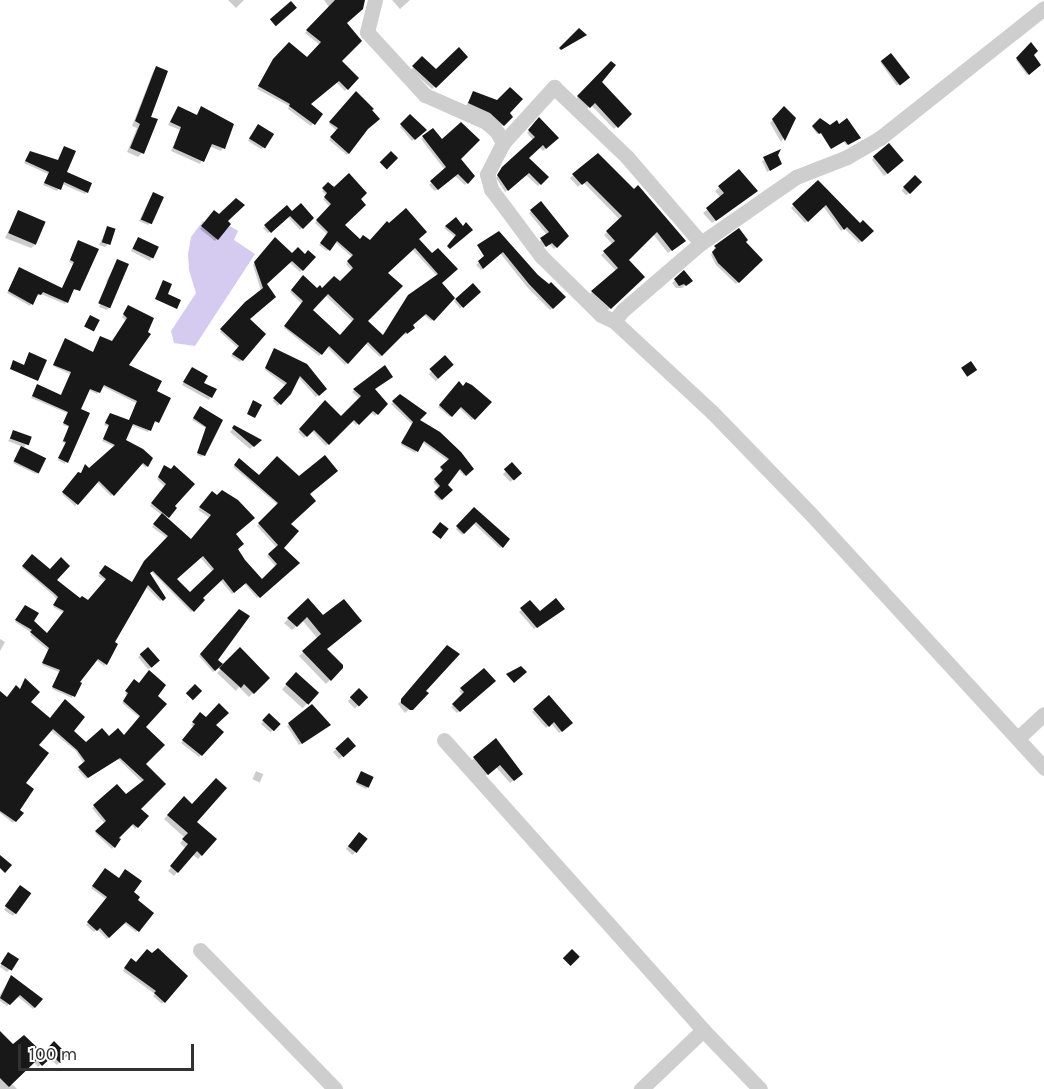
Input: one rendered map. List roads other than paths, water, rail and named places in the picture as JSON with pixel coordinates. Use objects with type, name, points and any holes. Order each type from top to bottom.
[{"type":"street","points":[[375,0],[366,32],[425,95],[486,122],[503,143]]},
{"type":"street","points":[[614,321],[623,309],[701,243],[796,177],[847,157],[880,138],[973,67],[1044,8]]},
{"type":"street","points":[[701,243],[627,157],[554,87],[503,143],[488,174],[490,189],[542,256],[602,315],[614,321],[721,420],[1044,768]]},
{"type":"street","points":[[1018,738],[1044,714]]},
{"type":"street","points":[[444,740],[703,1030],[760,1089]]},
{"type":"street","points":[[200,950],[335,1089]]},
{"type":"street","points":[[641,1089],[703,1030]]}]
